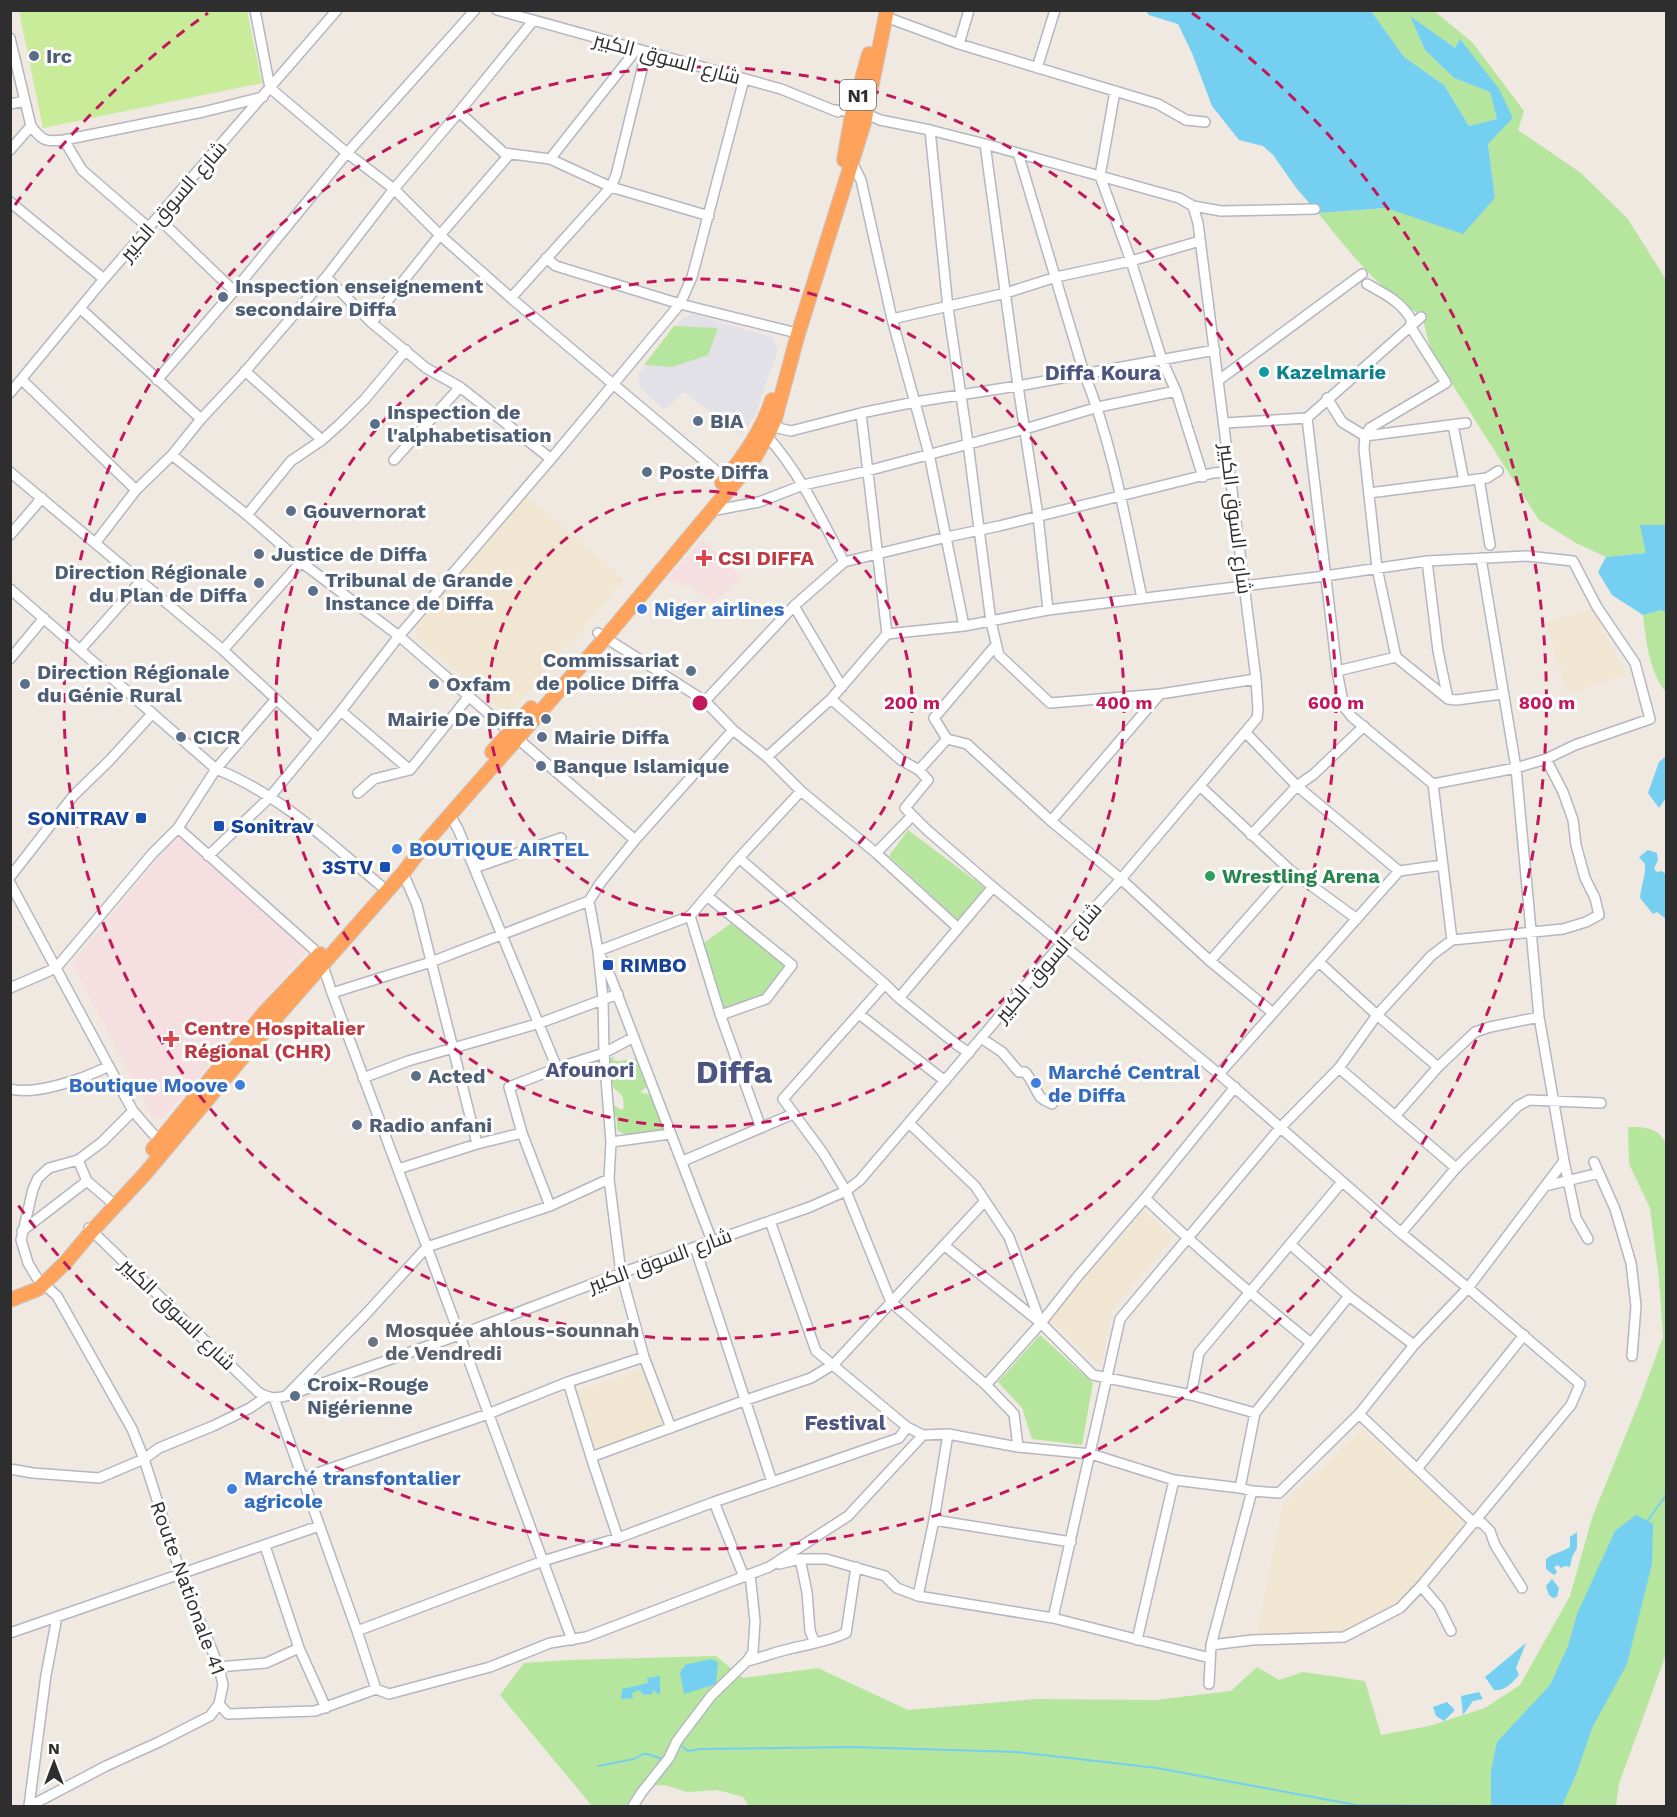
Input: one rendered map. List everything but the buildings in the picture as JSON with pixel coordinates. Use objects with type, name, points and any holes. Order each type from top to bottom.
[{"type":"highway","name":"N1","points":[[321,959],[380,885],[405,860],[752,462],[775,419],[798,334],[852,162],[868,60],[884,13]]},
{"type":"highway","name":"N1","points":[[602,635],[726,479],[761,428],[770,406],[859,117]]},
{"type":"highway","name":"N1","points":[[90,1229],[165,1142],[264,1013],[321,959],[403,873],[514,734]]},
{"type":"highway","points":[[10,1300],[38,1289],[49,1269],[90,1229]]},
{"type":"highway","points":[[10,1291],[41,1281]]},
{"type":"street","points":[[255,10],[270,88],[394,189],[511,298],[726,479]]},
{"type":"street","name":"شارع السوق الكبير","points":[[10,393],[104,279],[337,10]]},
{"type":"street","points":[[158,380],[347,153],[475,10]]},
{"type":"street","name":"شارع السوق الكبير","points":[[90,1229],[250,1384],[270,1398],[286,1396],[459,1335],[621,1273],[810,1207],[846,1191],[860,1180],[1246,733],[1258,714],[1256,680],[1228,470],[1225,423],[1198,223],[1193,206],[1179,198],[986,144],[930,130],[859,117],[781,89],[497,10]]},
{"type":"street","points":[[959,44],[969,10]]},
{"type":"street","points":[[1037,68],[1055,10]]},
{"type":"street","points":[[884,13],[959,44],[1158,104],[1186,120],[1205,123]]},
{"type":"street","points":[[96,543],[136,490],[172,455],[326,277],[394,189],[533,21]]},
{"type":"street","points":[[10,38],[31,126],[40,138],[52,141],[203,112],[263,97]]},
{"type":"street","points":[[550,159],[641,51]]},
{"type":"street","points":[[511,298],[611,187],[616,175],[641,51]]},
{"type":"street","points":[[208,856],[269,798],[399,636],[680,304],[692,277],[744,79]]},
{"type":"street","points":[[1115,91],[1101,177],[1131,261],[1162,360],[1176,391],[1203,477]]},
{"type":"street","points":[[10,104],[25,101]]},
{"type":"street","points":[[459,112],[504,153],[550,159],[611,187],[709,216]]},
{"type":"street","points":[[10,150],[31,126]]},
{"type":"street","points":[[930,130],[948,308],[991,622],[999,655],[1050,703],[1160,694],[1256,680]]},
{"type":"street","points":[[64,140],[82,170],[149,228]]},
{"type":"street","points":[[986,144],[1018,387],[1038,516],[1048,610]]},
{"type":"street","points":[[1018,153],[1084,373],[1098,407],[1142,598]]},
{"type":"street","points":[[372,323],[441,235],[509,155]]},
{"type":"street","points":[[852,162],[861,180],[892,319],[929,454],[964,627]]},
{"type":"street","points":[[10,202],[104,279]]},
{"type":"street","points":[[1193,206],[1221,211],[1315,209]]},
{"type":"street","points":[[158,218],[234,291]]},
{"type":"street","points":[[892,319],[948,308],[1056,277],[1131,261],[1200,241]]},
{"type":"street","points":[[546,258],[556,266],[680,304],[793,332]]},
{"type":"street","points":[[1219,380],[1362,274]]},
{"type":"street","points":[[326,277],[372,323],[426,368],[460,387],[551,459]]},
{"type":"street","points":[[1367,284],[1396,300],[1406,310],[1412,321],[1410,326],[1446,383],[1370,428],[1365,436],[1364,449],[1377,568],[1396,657],[1448,699],[1502,694]]},
{"type":"street","points":[[81,309],[201,419]]},
{"type":"street","points":[[1225,423],[1307,418],[1421,317]]},
{"type":"street","points":[[247,515],[291,461],[322,440],[365,399],[406,350]]},
{"type":"street","points":[[775,419],[778,428],[791,431],[915,402],[1018,387],[1215,350]]},
{"type":"street","points":[[245,371],[322,440]]},
{"type":"street","points":[[22,380],[136,490]]},
{"type":"street","points":[[394,460],[460,387]]},
{"type":"street","points":[[711,511],[759,502],[803,485],[867,471],[1098,407],[1176,391]]},
{"type":"street","points":[[1327,398],[1342,422],[1365,436],[1466,423]]},
{"type":"street","points":[[861,413],[887,634]]},
{"type":"street","points":[[1307,418],[1337,672],[1344,707],[1352,717],[1433,784],[1452,939]]},
{"type":"street","points":[[1453,425],[1464,481]]},
{"type":"street","points":[[767,436],[782,453],[803,485],[844,562]]},
{"type":"street","points":[[172,455],[301,562],[399,636],[635,840]]},
{"type":"street","points":[[705,701],[794,606],[844,562],[1228,470]]},
{"type":"street","points":[[10,471],[223,650],[318,738]]},
{"type":"street","points":[[1369,494],[1487,478],[1498,471]]},
{"type":"street","points":[[1479,479],[1490,545]]},
{"type":"street","points":[[10,535],[42,498]]},
{"type":"street","points":[[767,757],[831,699],[887,634],[964,627],[1048,610],[1427,561],[1527,556],[1573,561],[1597,607],[1635,663],[1650,719],[1575,745],[1546,759],[1516,768],[1433,784]]},
{"type":"street","points":[[1481,558],[1516,768],[1539,1017],[1576,1218],[1588,1239]]},
{"type":"street","points":[[1427,561],[1438,651],[1448,699]]},
{"type":"street","points":[[223,650],[301,562]]},
{"type":"street","points":[[80,650],[140,582]]},
{"type":"street","points":[[10,589],[216,769],[229,774],[290,810],[380,885]]},
{"type":"street","points":[[794,606],[842,687]]},
{"type":"street","points":[[10,659],[44,618]]},
{"type":"street","points":[[602,635],[705,701],[733,730],[767,757],[801,791],[876,853],[958,928]]},
{"type":"street","points":[[996,645],[934,718],[947,739],[967,744],[1051,821],[1121,879],[1210,961],[1273,1013]]},
{"type":"street","points":[[1337,672],[1396,657]]},
{"type":"street","points":[[1051,821],[1160,694]]},
{"type":"street","points":[[358,793],[375,779],[410,770],[469,696]]},
{"type":"street","points":[[10,988],[56,968],[152,854],[178,828],[216,769],[276,699]]},
{"type":"street","points":[[831,699],[902,760],[919,770],[928,780],[905,808],[912,816],[993,887],[1235,1087],[1401,1233],[1580,1384],[1571,1405],[1421,1586],[1400,1608],[1344,1637],[1252,1640],[1211,1645]]},
{"type":"street","points":[[341,711],[410,770]]},
{"type":"street","points":[[10,877],[74,795],[152,714]]},
{"type":"street","points":[[1251,835],[1297,786],[1314,774],[1364,726]]},
{"type":"street","points":[[332,993],[431,962],[589,901],[601,882],[635,840],[733,730]]},
{"type":"street","points":[[1246,733],[1297,786],[1399,871]]},
{"type":"street","points":[[919,770],[947,739]]},
{"type":"street","points":[[1053,1618],[1120,1319],[1280,1128],[1339,1068],[1377,1015],[1431,957],[1452,939],[1563,929],[1586,922],[1599,915],[1595,898],[1585,878],[1576,845],[1573,820],[1563,792],[1546,759]]},
{"type":"street","points":[[1200,786],[1290,870],[1357,919]]},
{"type":"street","points":[[598,951],[690,916],[739,858],[801,791]]},
{"type":"street","points":[[450,815],[458,829],[557,1068]]},
{"type":"street","points":[[876,853],[912,816]]},
{"type":"street","points":[[178,828],[321,959],[572,1640]]},
{"type":"street","points":[[474,868],[561,838]]},
{"type":"street","points":[[739,858],[899,998],[969,1053]]},
{"type":"street","points":[[1219,1074],[1399,871],[1443,865]]},
{"type":"street","points":[[1210,961],[1290,870]]},
{"type":"street","points":[[403,873],[417,905],[477,1144]]},
{"type":"street","points":[[10,883],[133,1111],[153,1134],[165,1142]]},
{"type":"street","points":[[899,998],[993,887]]},
{"type":"street","points":[[707,896],[792,965],[766,999],[721,1015]]},
{"type":"street","points":[[589,901],[598,951],[603,999],[604,1053],[611,1142],[609,1179],[621,1273],[644,1357],[671,1428]]},
{"type":"street","points":[[690,916],[721,1015],[761,1128]]},
{"type":"street","points":[[598,951],[612,978],[712,1241]]},
{"type":"street","points":[[1319,962],[1438,1067]]},
{"type":"street","points":[[885,984],[783,1100],[823,1153],[846,1191],[891,1302],[986,1385],[1014,1414],[1018,1447]]},
{"type":"street","points":[[363,1078],[408,1061],[540,1023],[618,994]]},
{"type":"street","points":[[859,1014],[945,1081]]},
{"type":"street","points":[[1396,1115],[1438,1067],[1475,1032],[1539,1017]]},
{"type":"street","points":[[550,1206],[522,1133],[509,1087],[604,1053],[634,1037]]},
{"type":"street","points":[[981,1038],[1002,1052],[1019,1072],[1025,1072],[1036,1087],[1037,1094],[1052,1104]]},
{"type":"street","points":[[10,1089],[20,1092],[38,1089],[76,1080],[109,1066]]},
{"type":"street","points":[[1339,1068],[1456,1168]]},
{"type":"street","points":[[986,1385],[1041,1323],[1235,1087]]},
{"type":"street","points":[[1401,1233],[1456,1168],[1518,1106],[1529,1100],[1601,1103]]},
{"type":"street","points":[[22,1231],[38,1178],[49,1168],[78,1160],[102,1142],[133,1111]]},
{"type":"street","points":[[682,1161],[793,1114]]},
{"type":"street","points":[[909,1123],[975,1186],[986,1201],[1009,1237],[1041,1323]]},
{"type":"street","points":[[398,1169],[477,1144],[522,1133]]},
{"type":"street","points":[[611,1142],[670,1134]]},
{"type":"street","points":[[78,1160],[87,1181],[112,1203]]},
{"type":"street","points":[[770,1221],[816,1351],[907,1427],[923,1435],[948,1434],[1018,1447],[1091,1454],[1174,1480],[1279,1493],[1359,1414],[1414,1345],[1468,1288],[1564,1161]]},
{"type":"street","points":[[1594,1162],[1610,1194],[1631,1263],[1636,1306],[1632,1356]]},
{"type":"street","points":[[1545,1186],[1599,1173]]},
{"type":"street","points":[[286,1396],[427,1247],[550,1206],[609,1179]]},
{"type":"street","points":[[22,1231],[87,1181]]},
{"type":"street","points":[[1191,1395],[1199,1353],[1342,1182]]},
{"type":"street","points":[[1145,1198],[1186,1238],[1311,1343]]},
{"type":"street","points":[[591,1457],[811,1378],[834,1364],[986,1201]]},
{"type":"street","name":"Route Nationale 41","points":[[22,1231],[21,1240],[28,1263],[41,1281],[57,1296],[132,1429],[144,1459],[181,1575],[219,1667],[223,1685],[219,1704],[210,1716],[30,1806]]},
{"type":"street","points":[[1290,1244],[1349,1296],[1414,1345]]},
{"type":"street","points":[[945,1246],[1041,1323],[1093,1375],[1191,1395],[1255,1413]]},
{"type":"street","points":[[695,1247],[772,1482]]},
{"type":"street","points":[[1240,1488],[1255,1413],[1349,1296]]},
{"type":"street","points":[[1417,1469],[1524,1335]]},
{"type":"street","points":[[303,1478],[488,1414],[568,1382],[644,1357]]},
{"type":"street","points":[[568,1382],[618,1538]]},
{"type":"street","points":[[10,1469],[99,1478],[144,1459],[159,1448],[213,1426],[270,1398],[303,1478],[376,1689]]},
{"type":"street","points":[[1359,1414],[1473,1522],[1482,1522],[1490,1531],[1495,1545],[1522,1588]]},
{"type":"street","points":[[357,1632],[543,1561],[618,1538],[899,1438],[907,1427]]},
{"type":"street","points":[[918,1596],[934,1520],[948,1434]]},
{"type":"street","points":[[770,1566],[848,1516],[923,1435]]},
{"type":"street","points":[[1137,1640],[1174,1480]]},
{"type":"street","points":[[1209,1684],[1211,1645],[1252,1491]]},
{"type":"street","points":[[633,1806],[711,1696],[747,1661],[753,1652],[755,1621],[747,1575],[714,1502]]},
{"type":"street","points":[[934,1520],[1071,1542]]},
{"type":"street","points":[[10,1634],[319,1526]]},
{"type":"street","points":[[265,1546],[299,1648],[326,1708]]},
{"type":"street","points":[[801,1559],[807,1592],[810,1631],[815,1643]]},
{"type":"street","points":[[219,1704],[228,1714],[315,1711],[376,1689],[389,1694],[407,1690],[490,1667],[550,1643],[586,1637],[770,1566],[801,1559],[826,1559],[885,1576],[897,1588],[918,1596],[1053,1618],[1210,1658]]},
{"type":"street","points":[[747,1661],[821,1642],[846,1633],[856,1567]]},
{"type":"street","points":[[1421,1586],[1439,1607],[1451,1631]]},
{"type":"street","points":[[30,1806],[46,1675],[57,1617]]},
{"type":"street","points":[[219,1667],[266,1663],[299,1648]]},
{"type":"shaded area","points":[[692,314],[772,337],[778,349],[755,416],[742,435],[684,392],[665,410],[640,388],[638,375],[682,319]]},
{"type":"shaded area","points":[[524,494],[624,580],[512,711],[504,712],[415,635],[417,623]]},
{"type":"shaded area","name":"CSI DIFFA","points":[[703,539],[741,577],[713,603],[688,583],[683,586],[666,579]]},
{"type":"shaded area","points":[[1592,608],[1626,675],[1568,695],[1546,623]]},
{"type":"shaded area","name":"Centre Hospitalier Régional (CHR)","points":[[177,835],[306,948],[300,959],[161,1118],[152,1116],[72,964]]},
{"type":"shaded area","points":[[1144,1211],[1173,1237],[1112,1310],[1101,1366],[1047,1319]]},
{"type":"shaded area","points":[[642,1368],[665,1428],[596,1453],[575,1392]]},
{"type":"shaded area","points":[[1362,1429],[1467,1521],[1397,1610],[1342,1634],[1257,1636],[1284,1501],[1307,1483]]},
{"type":"green space","points":[[19,11],[247,11],[262,83],[43,128]]},
{"type":"green space","points":[[1371,11],[1434,11],[1472,42],[1524,111],[1518,130],[1581,173],[1628,219],[1663,275],[1666,281],[1666,525],[1656,525],[1646,553],[1606,557],[1576,543],[1539,520],[1434,356],[1422,316],[1379,283],[1353,256],[1318,213],[1386,208],[1463,233],[1495,198],[1488,143],[1513,118],[1459,40],[1455,48],[1411,17],[1425,50],[1454,78],[1490,92],[1497,119],[1469,126],[1444,85],[1404,57]]},
{"type":"green space","points":[[674,326],[718,328],[708,355],[672,367],[644,365]]},
{"type":"green space","points":[[1662,610],[1666,614],[1666,692],[1652,665],[1643,615]]},
{"type":"green space","points":[[908,830],[985,888],[959,921],[889,856]]},
{"type":"green space","points":[[738,918],[790,966],[764,998],[720,1014],[700,946]]},
{"type":"green space","points":[[613,1056],[614,1060],[618,1061],[637,1058],[644,1064],[643,1077],[647,1087],[640,1092],[650,1095],[665,1129],[627,1136],[617,1130],[617,1121],[612,1109],[614,1105],[621,1110],[624,1108],[623,1098],[613,1086],[608,1069],[607,1062]]},
{"type":"green space","points":[[1628,1127],[1655,1131],[1666,1143],[1666,1654],[1619,1784],[1616,1806],[749,1806],[743,1797],[718,1790],[687,1792],[664,1785],[642,1786],[625,1806],[592,1806],[500,1695],[524,1663],[716,1656],[743,1678],[818,1668],[908,1710],[1036,1699],[1155,1700],[1231,1691],[1257,1667],[1279,1680],[1303,1672],[1365,1681],[1381,1735],[1429,1726],[1485,1708],[1520,1685],[1570,1596],[1592,1518],[1663,1337],[1659,1279],[1650,1208],[1629,1164]]},
{"type":"green space","points":[[1040,1335],[1093,1383],[1082,1445],[1032,1439],[1022,1408],[998,1382]]},
{"type":"water","points":[[1146,11],[1371,11],[1404,57],[1444,85],[1469,126],[1497,119],[1490,92],[1454,78],[1425,50],[1410,16],[1455,48],[1460,39],[1499,89],[1513,118],[1488,144],[1495,198],[1463,234],[1386,208],[1318,213],[1297,189],[1273,155],[1263,146],[1239,140],[1212,106],[1192,53],[1178,24],[1149,15]]},
{"type":"water","points":[[1640,525],[1666,525],[1666,614],[1662,610],[1643,615],[1612,595],[1598,572],[1606,557],[1646,553]]},
{"type":"water","points":[[1666,756],[1666,798],[1659,808],[1648,793],[1659,762]]},
{"type":"water","points":[[1648,850],[1657,853],[1658,860],[1654,869],[1666,875],[1666,919],[1657,912],[1653,914],[1640,898],[1645,864],[1639,857]]},
{"type":"water","points":[[1636,1515],[1653,1524],[1652,1564],[1627,1664],[1592,1728],[1562,1806],[1491,1806],[1491,1771],[1497,1742],[1550,1685],[1568,1646],[1577,1614],[1615,1531]]},
{"type":"water","points":[[1577,1532],[1577,1548],[1570,1567],[1561,1568],[1558,1565],[1554,1567],[1557,1572],[1554,1575],[1546,1569],[1546,1559],[1570,1547],[1570,1537]]},
{"type":"water","points":[[1552,1579],[1559,1588],[1557,1597],[1553,1598],[1549,1595],[1546,1586]]},
{"type":"water","points":[[1526,1643],[1516,1668],[1519,1675],[1505,1688],[1494,1690],[1485,1677]]},
{"type":"water","points":[[710,1659],[718,1662],[716,1684],[684,1694],[680,1673],[685,1665]]},
{"type":"water","points":[[660,1676],[660,1695],[652,1690],[653,1694],[644,1695],[639,1690],[632,1693],[633,1698],[621,1699],[622,1689],[648,1683],[647,1678]]},
{"type":"water","points":[[1479,1692],[1483,1699],[1473,1701],[1463,1715],[1461,1696]]},
{"type":"water","points":[[1447,1702],[1455,1710],[1444,1721],[1436,1716],[1433,1707]]},
{"type":"waterway","points":[[1646,1523],[1666,1495]]},
{"type":"waterway","points":[[678,1747],[681,1745],[688,1751],[852,1747],[1017,1752],[1157,1768],[1356,1805],[1493,1806]]},
{"type":"waterway","points":[[598,1766],[634,1759],[643,1754],[665,1758]]},
{"type":"place","name":"Irc","points":[[34,56]]},
{"type":"place","name":"Inspection enseignement secondaire Diffa","points":[[223,297]]},
{"type":"place","name":"Kazelmarie","points":[[1264,372]]},
{"type":"place","name":"BIA","points":[[698,421]]},
{"type":"place","name":"Inspection de l'alphabetisation","points":[[375,424]]},
{"type":"place","name":"Poste Diffa","points":[[647,472]]},
{"type":"place","name":"Gouvernorat","points":[[291,511]]},
{"type":"place","name":"Justice de Diffa","points":[[259,554]]},
{"type":"place","name":"CSI DIFFA","points":[[704,558]]},
{"type":"place","name":"Direction Régionale du Plan de Diffa","points":[[259,583]]},
{"type":"place","name":"Tribunal de Grande Instance de Diffa","points":[[313,591]]},
{"type":"place","name":"Niger airlines","points":[[642,609]]},
{"type":"place","name":"Commissariat de police Diffa","points":[[691,671]]},
{"type":"place","name":"Direction Régionale du Génie Rural","points":[[25,684]]},
{"type":"place","name":"Oxfam","points":[[434,684]]},
{"type":"place","name":"Mairie De Diffa","points":[[546,719]]},
{"type":"place","name":"CICR","points":[[181,737]]},
{"type":"place","name":"Mairie Diffa","points":[[542,737]]},
{"type":"place","name":"Banque Islamique","points":[[541,766]]},
{"type":"place","name":"SONITRAV","points":[[141,818]]},
{"type":"place","name":"Sonitrav","points":[[219,826]]},
{"type":"place","name":"BOUTIQUE AIRTEL","points":[[397,849]]},
{"type":"place","name":"3STV","points":[[385,867]]},
{"type":"place","name":"Wrestling Arena","points":[[1210,876]]},
{"type":"place","name":"RIMBO","points":[[608,965]]},
{"type":"place","name":"Centre Hospitalier Régional (CHR)","points":[[171,1039]]},
{"type":"place","name":"Acted","points":[[416,1076]]},
{"type":"place","name":"Marché Central de Diffa","points":[[1036,1083]]},
{"type":"place","name":"Boutique Moove","points":[[240,1085]]},
{"type":"place","name":"Radio anfani","points":[[357,1125]]},
{"type":"place","name":"Mosquée ahlous-sounnah de Vendredi","points":[[373,1342]]},
{"type":"place","name":"Croix-Rouge Nigérienne","points":[[295,1396]]},
{"type":"place","name":"Marché transfontalier agricole","points":[[232,1489]]},
{"type":"district","name":"Diffa Koura","points":[[1103,372]]},
{"type":"district","name":"Afounori","points":[[590,1069]]},
{"type":"district","name":"Diffa","points":[[734,1072]]},
{"type":"district","name":"Festival","points":[[845,1422]]}]
